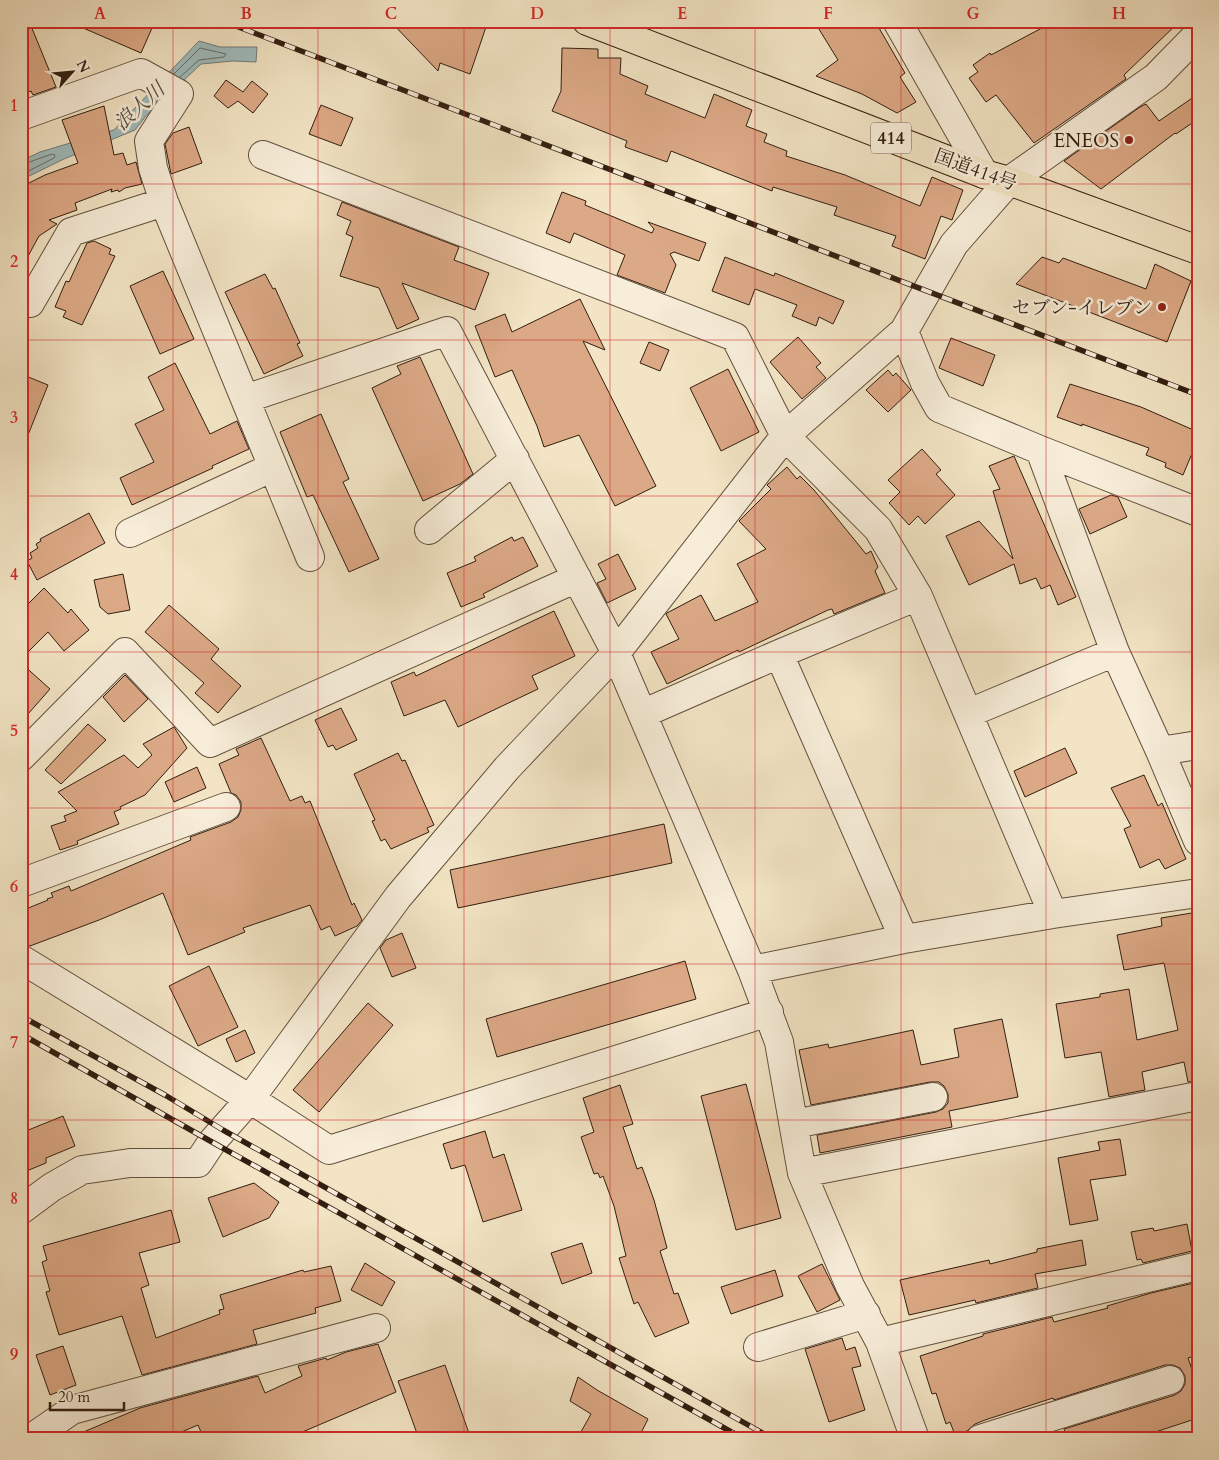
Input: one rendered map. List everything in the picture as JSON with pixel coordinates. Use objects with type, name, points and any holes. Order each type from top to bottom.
[{"type":"highway","name":"国道414号","points":[[587,21],[996,177],[1198,250]]},
{"type":"street","points":[[897,21],[996,177]]},
{"type":"street","points":[[21,1210],[52,1187],[82,1170],[130,1163],[198,1163],[212,1142],[250,1099],[398,897],[507,768],[616,654],[785,436],[904,331],[954,244],[996,177],[1156,78],[1198,34]]},
{"type":"street","points":[[21,116],[142,73],[180,94],[149,141],[153,168],[164,202],[310,557]]},
{"type":"street","points":[[263,155],[735,337],[785,436],[878,530],[918,596],[1053,914]]},
{"type":"street","points":[[30,303],[71,232],[164,202]]},
{"type":"street","points":[[245,399],[447,331],[616,654],[752,970],[779,1042],[802,1173],[850,1286],[880,1342],[915,1439]]},
{"type":"street","points":[[904,331],[925,383],[939,408],[1198,512]]},
{"type":"street","points":[[1040,450],[1115,652],[1198,841]]},
{"type":"street","points":[[428,530],[515,460]]},
{"type":"street","points":[[130,533],[273,467]]},
{"type":"street","points":[[21,756],[125,652],[210,743],[577,578]]},
{"type":"street","points":[[642,714],[918,596]]},
{"type":"street","points":[[969,713],[1115,652]]},
{"type":"street","points":[[779,654],[904,939]]},
{"type":"street","points":[[1160,751],[1198,745]]},
{"type":"street","points":[[21,883],[226,807]]},
{"type":"street","points":[[752,970],[904,939],[1053,914],[1198,893]]},
{"type":"street","points":[[21,959],[250,1099],[329,1150],[769,1012]]},
{"type":"street","points":[[802,1173],[1198,1096]]},
{"type":"street","points":[[794,1124],[933,1097]]},
{"type":"street","points":[[880,1342],[1198,1266]]},
{"type":"street","points":[[758,1347],[866,1314]]},
{"type":"street","points":[[30,1439],[72,1410],[376,1328]]},
{"type":"street","points":[[980,1439],[1170,1380]]},
{"type":"water","name":"浪人川","points":[[199,41],[220,47],[257,47],[256,62],[233,61],[201,64],[146,116],[135,130],[64,159],[21,180],[21,161],[40,152],[114,130]]},
{"type":"building","points":[[21,21],[29,21],[56,87],[33,95],[31,91],[21,95]]},
{"type":"building","points":[[67,21],[136,21],[152,28],[141,53]]},
{"type":"building","points":[[390,21],[488,21],[470,74],[440,63],[438,71]]},
{"type":"building","points":[[814,21],[875,21],[905,73],[900,77],[916,102],[897,113],[862,94],[816,76],[838,60]]},
{"type":"building","points":[[1055,21],[1180,21],[1124,75],[1126,79],[1034,143],[996,95],[986,102],[969,78],[978,72],[973,65],[990,53],[991,55]]},
{"type":"building","points":[[562,48],[598,49],[598,58],[621,58],[620,74],[648,86],[645,94],[705,118],[714,94],[752,110],[746,126],[767,134],[764,142],[787,151],[786,156],[845,175],[920,206],[932,177],[963,190],[952,220],[941,216],[925,259],[892,246],[896,236],[834,215],[837,207],[773,187],[772,191],[671,151],[667,162],[625,147],[627,141],[552,111],[561,91]]},
{"type":"building","points":[[226,80],[243,92],[252,81],[268,94],[253,113],[238,101],[228,108],[214,96]]},
{"type":"building","points":[[1198,94],[1198,119],[1175,133],[1101,189],[1064,161],[1146,104],[1159,121]]},
{"type":"building","points":[[321,105],[353,118],[341,146],[309,134]]},
{"type":"building","points":[[104,106],[114,155],[123,153],[127,165],[136,162],[142,184],[125,188],[119,192],[118,190],[111,192],[112,189],[75,203],[77,210],[49,220],[57,224],[39,236],[21,269],[21,187],[45,175],[78,163],[62,120]]},
{"type":"building","points":[[189,127],[202,163],[171,174],[165,144],[173,133]]},
{"type":"building","points":[[562,192],[586,201],[585,205],[652,233],[654,229],[648,222],[706,243],[699,261],[674,252],[670,254],[676,265],[665,293],[617,275],[625,255],[574,233],[570,243],[546,233]]},
{"type":"building","points":[[342,202],[459,247],[454,260],[489,273],[475,310],[402,283],[419,319],[397,329],[379,288],[340,276],[353,237],[346,234],[351,221],[337,215]]},
{"type":"building","points":[[94,241],[111,249],[109,254],[115,256],[82,325],[63,317],[66,311],[55,307],[66,281],[69,282],[87,243]]},
{"type":"building","points":[[725,257],[774,276],[775,273],[844,301],[833,324],[819,317],[816,326],[792,316],[797,305],[755,289],[749,305],[712,291]]},
{"type":"building","points":[[1042,257],[1059,263],[1063,258],[1146,289],[1155,264],[1191,281],[1167,342],[1016,284]]},
{"type":"building","points":[[163,271],[194,339],[160,354],[130,286]]},
{"type":"building","points":[[265,274],[273,289],[275,288],[300,343],[297,344],[303,356],[264,374],[225,292]]},
{"type":"building","points":[[580,299],[605,350],[583,341],[656,486],[615,506],[579,435],[544,447],[537,426],[512,370],[495,377],[475,326],[505,314],[512,332]]},
{"type":"building","points":[[798,337],[821,363],[816,367],[826,378],[802,399],[770,362]]},
{"type":"building","points":[[951,338],[995,355],[983,386],[939,368]]},
{"type":"building","points":[[649,342],[669,350],[660,371],[640,363]]},
{"type":"building","points":[[420,357],[473,474],[460,484],[423,501],[372,388],[401,374],[397,366]]},
{"type":"building","points":[[175,363],[210,434],[237,421],[249,449],[212,466],[213,468],[132,505],[120,478],[154,462],[135,424],[164,410],[148,377]]},
{"type":"building","points":[[728,369],[759,432],[721,451],[690,388]]},
{"type":"building","points":[[888,370],[893,376],[896,373],[911,390],[888,412],[866,390]]},
{"type":"building","points":[[21,374],[48,385],[22,450],[21,450]]},
{"type":"building","points":[[1070,384],[1141,407],[1198,432],[1198,439],[1183,475],[1165,467],[1166,463],[1146,455],[1149,448],[1057,417]]},
{"type":"building","points":[[321,414],[349,479],[343,482],[379,559],[349,572],[313,495],[307,497],[280,432]]},
{"type":"building","points":[[922,449],[941,470],[936,474],[955,495],[925,524],[918,516],[909,525],[889,503],[900,492],[888,480]]},
{"type":"building","points":[[1014,456],[1076,597],[1058,605],[1050,585],[1041,589],[1036,578],[1020,584],[1014,564],[969,585],[946,536],[979,521],[1013,559],[993,491],[1000,489],[989,466]]},
{"type":"building","points":[[787,467],[797,479],[800,476],[814,490],[866,554],[871,551],[878,567],[875,571],[885,593],[834,614],[832,609],[828,610],[667,684],[651,652],[679,639],[667,613],[701,595],[715,621],[758,602],[737,564],[766,549],[739,521],[771,489],[767,485]]},
{"type":"building","points":[[1111,495],[1118,497],[1127,517],[1090,534],[1079,509]]},
{"type":"building","points":[[89,513],[105,543],[37,580],[27,561],[32,558],[30,553],[38,548],[36,544],[41,541],[40,539]]},
{"type":"building","points":[[512,537],[514,541],[523,537],[538,566],[483,594],[485,597],[461,607],[447,573],[476,561],[474,557]]},
{"type":"building","points":[[618,554],[636,589],[607,603],[597,583],[606,579],[598,564]]},
{"type":"building","points":[[123,574],[130,610],[108,614],[100,607],[94,580]]},
{"type":"building","points":[[44,588],[68,613],[71,609],[89,630],[64,651],[48,632],[21,659],[21,611]]},
{"type":"building","points":[[169,605],[219,649],[211,659],[241,686],[218,713],[195,693],[204,683],[145,632]]},
{"type":"building","points":[[554,611],[575,656],[532,676],[538,689],[458,727],[445,700],[404,716],[391,682],[414,672],[416,676]]},
{"type":"building","points":[[21,663],[50,689],[21,722]]},
{"type":"building","points":[[125,675],[148,699],[124,722],[103,697]]},
{"type":"building","points":[[341,708],[357,740],[336,750],[333,745],[328,747],[315,720]]},
{"type":"building","points":[[88,724],[106,740],[61,784],[45,770]]},
{"type":"building","points":[[174,727],[187,748],[145,795],[114,812],[119,824],[77,841],[78,844],[60,850],[51,826],[66,821],[64,816],[77,811],[58,792],[124,755],[138,768],[152,755],[143,744]]},
{"type":"building","points":[[261,738],[290,801],[302,796],[305,803],[310,801],[352,905],[354,903],[362,920],[357,926],[335,936],[330,926],[321,930],[310,905],[243,928],[245,932],[188,955],[163,893],[30,946],[21,943],[21,911],[53,897],[51,893],[69,886],[71,891],[191,840],[190,837],[231,822],[238,817],[241,810],[241,802],[236,795],[231,793],[219,764],[239,755],[236,749]]},
{"type":"building","points":[[1065,748],[1077,773],[1025,797],[1014,771]]},
{"type":"building","points":[[398,753],[402,761],[405,760],[434,825],[427,828],[429,832],[391,849],[385,839],[381,841],[372,821],[375,820],[354,774]]},
{"type":"building","points":[[197,767],[206,788],[174,802],[165,782]]},
{"type":"building","points":[[1144,775],[1158,806],[1162,803],[1186,859],[1165,869],[1159,859],[1140,868],[1124,829],[1131,826],[1111,788]]},
{"type":"building","points":[[664,824],[672,863],[458,908],[450,870]]},
{"type":"building","points":[[1198,912],[1198,949],[1192,950],[1198,979],[1198,1081],[1188,1082],[1184,1062],[1142,1072],[1145,1090],[1109,1097],[1101,1052],[1065,1058],[1056,1004],[1100,997],[1100,994],[1129,989],[1137,1040],[1178,1030],[1164,963],[1124,970],[1117,935],[1162,926],[1161,918]]},
{"type":"building","points":[[402,933],[416,968],[392,977],[380,948],[386,940]]},
{"type":"building","points":[[685,961],[696,999],[497,1057],[486,1019]]},
{"type":"building","points":[[209,966],[238,1027],[198,1046],[169,986]]},
{"type":"building","points":[[368,1003],[393,1025],[319,1112],[293,1090]]},
{"type":"building","points":[[1002,1019],[1018,1097],[949,1111],[952,1127],[820,1153],[817,1135],[936,1112],[943,1109],[948,1103],[948,1094],[944,1086],[939,1082],[930,1082],[811,1105],[799,1050],[828,1044],[829,1048],[913,1030],[921,1065],[959,1057],[954,1029]]},
{"type":"building","points":[[245,1030],[255,1053],[236,1062],[226,1039]]},
{"type":"building","points":[[746,1084],[781,1218],[736,1230],[701,1096]]},
{"type":"building","points":[[620,1085],[633,1124],[623,1127],[637,1169],[642,1167],[654,1200],[667,1248],[660,1251],[674,1294],[678,1293],[689,1323],[655,1337],[638,1302],[634,1304],[619,1258],[626,1256],[614,1206],[603,1176],[600,1178],[598,1173],[594,1174],[581,1137],[594,1132],[583,1098]]},
{"type":"building","points":[[63,1116],[75,1146],[46,1158],[46,1163],[29,1170],[21,1150],[21,1133]]},
{"type":"building","points":[[485,1131],[493,1158],[504,1154],[522,1210],[483,1222],[465,1165],[451,1169],[443,1144]]},
{"type":"building","points":[[1120,1139],[1126,1175],[1090,1180],[1098,1220],[1070,1225],[1058,1158],[1100,1150],[1098,1142]]},
{"type":"building","points":[[254,1183],[279,1202],[269,1218],[223,1237],[208,1198]]},
{"type":"building","points":[[171,1210],[180,1242],[139,1253],[149,1285],[141,1288],[156,1338],[220,1314],[219,1310],[224,1309],[220,1295],[303,1270],[304,1272],[331,1266],[341,1301],[315,1308],[316,1313],[253,1330],[257,1344],[142,1375],[122,1316],[59,1335],[46,1292],[50,1291],[42,1262],[47,1260],[43,1246]]},
{"type":"building","points":[[1187,1224],[1192,1251],[1143,1263],[1141,1259],[1137,1260],[1131,1232],[1153,1228],[1154,1231]]},
{"type":"building","points":[[1082,1240],[1086,1265],[1035,1274],[1038,1288],[976,1303],[975,1300],[909,1315],[900,1280],[989,1260],[990,1264],[1037,1252],[1037,1249]]},
{"type":"building","points":[[582,1243],[592,1273],[562,1284],[551,1253]]},
{"type":"building","points":[[365,1263],[395,1282],[382,1306],[351,1290]]},
{"type":"building","points":[[822,1264],[840,1300],[817,1312],[798,1276]]},
{"type":"building","points":[[775,1270],[783,1296],[731,1314],[721,1287]]},
{"type":"building","points":[[1198,1282],[1198,1355],[1188,1358],[1198,1387],[1198,1418],[1134,1439],[1067,1439],[1064,1429],[1175,1395],[1181,1391],[1185,1384],[1185,1376],[1180,1368],[1173,1365],[1165,1365],[985,1420],[975,1424],[967,1431],[955,1435],[950,1422],[946,1424],[936,1393],[932,1394],[920,1356],[983,1336],[983,1334],[1052,1317],[1054,1322],[1108,1308],[1107,1306],[1151,1293]]},
{"type":"building","points":[[842,1338],[846,1350],[855,1347],[861,1366],[852,1368],[865,1410],[829,1422],[805,1349]]},
{"type":"building","points":[[378,1344],[396,1392],[286,1439],[204,1439],[198,1425],[165,1439],[67,1439],[140,1408],[258,1376],[265,1393],[302,1376],[298,1366],[326,1358],[327,1360],[346,1352]]},
{"type":"building","points":[[63,1346],[76,1385],[50,1395],[36,1355]]},
{"type":"building","points":[[445,1365],[471,1439],[419,1439],[398,1381]]},
{"type":"building","points":[[578,1377],[648,1419],[640,1435],[634,1439],[577,1439],[591,1414],[570,1401]]},
{"type":"railway","points":[[223,21],[1198,395]]},
{"type":"railway","points":[[21,1016],[165,1095],[223,1130],[773,1439]]},
{"type":"railway","points":[[21,1034],[744,1439]]},
{"type":"place","name":"ENEOS","points":[[1129,140]]},
{"type":"place","name":"セブン-イレブン","points":[[1162,307]]}]
